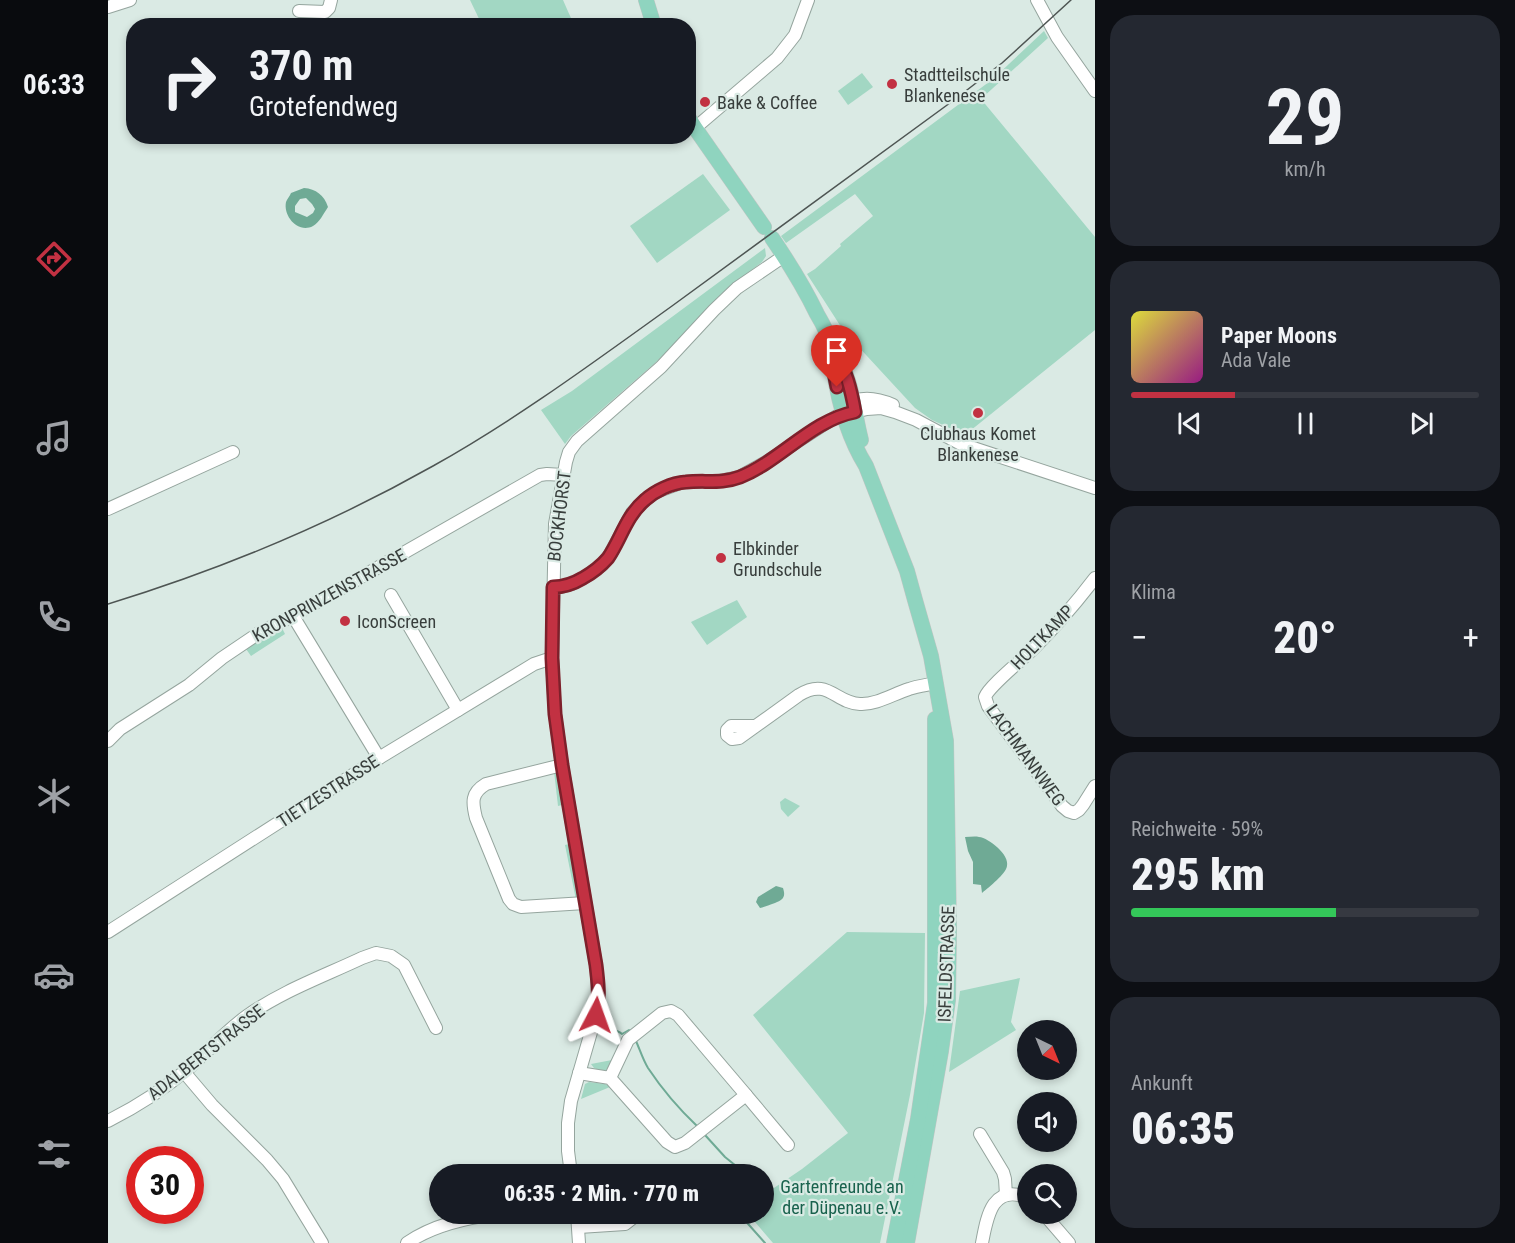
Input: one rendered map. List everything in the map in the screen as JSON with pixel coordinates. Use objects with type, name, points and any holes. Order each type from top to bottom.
[{"type":"main road","points":[[646,0],[652,18]]},
{"type":"main road","name":"ISFELDSTRASSE","points":[[696,129],[784,256],[809,297],[826,330],[833,350],[844,368],[850,409],[866,466],[907,571],[936,682],[946,741],[948,1000],[907,1243]]},
{"type":"main road","name":"ISFELDSTRASSE","points":[[894,1243],[918,1119],[935,1003],[936,682]]},
{"type":"street","points":[[108,7],[129,0]]},
{"type":"street","points":[[298,11],[325,12],[331,0]]},
{"type":"street","points":[[696,122],[710,117],[777,58],[795,35],[808,0]]},
{"type":"street","points":[[1037,0],[1057,37],[1095,91]]},
{"type":"street","name":"BOCKHORST","points":[[570,1164],[568,1123],[571,1101],[598,1008],[598,988],[555,714],[552,658],[555,524],[563,475],[569,452],[576,441],[661,367],[737,288],[784,256]]},
{"type":"street","points":[[553,587],[572,584],[602,565],[632,513],[656,492],[683,482],[718,482],[740,477],[850,409],[881,408],[895,412],[916,420],[961,444],[1095,488]]},
{"type":"street","points":[[108,509],[233,452]]},
{"type":"street","name":"KRONPRINZENSTRASSE","points":[[108,741],[120,729],[183,689],[231,651],[259,633],[294,616],[540,475],[563,475]]},
{"type":"street","name":"HOLTKAMP","points":[[986,694],[1042,640],[1095,578]]},
{"type":"street","points":[[391,595],[458,710]]},
{"type":"street","points":[[294,616],[379,758]]},
{"type":"street","name":"TIETZESTRASSE","points":[[108,932],[379,758],[534,664],[552,658]]},
{"type":"street","points":[[756,726],[799,695],[813,688],[826,690],[853,703],[866,704],[936,682]]},
{"type":"street","name":"LACHMANNWEG","points":[[986,694],[988,706],[1068,812],[1074,813],[1079,810],[1095,786]]},
{"type":"street","points":[[562,765],[486,784],[476,792],[474,807],[476,818],[513,904],[521,908],[585,903]]},
{"type":"street","name":"ADALBERTSTRASSE","points":[[108,1121],[140,1103],[184,1072],[246,1017],[260,1008],[278,997],[376,953],[391,956],[404,965],[436,1028]]},
{"type":"street","points":[[610,1078],[628,1040],[662,1013],[671,1011],[678,1015],[788,1145]]},
{"type":"street","points":[[184,1072],[222,1116],[284,1179],[322,1243]]},
{"type":"street","points":[[579,1074],[610,1078],[667,1142],[675,1147],[685,1143],[746,1095]]},
{"type":"street","points":[[980,1134],[1003,1172],[1006,1195]]},
{"type":"street","points":[[982,1243],[991,1207],[1000,1197],[1017,1195]]},
{"type":"street","points":[[407,1243],[446,1224]]},
{"type":"street","points":[[579,1224],[579,1243]]},
{"type":"street","points":[[579,1227],[625,1224]]},
{"type":"street","points":[[1053,1224],[1070,1243]]},
{"type":"green space","points":[[470,0],[563,0],[571,18],[479,18]]},
{"type":"green space","points":[[1044,31],[1048,38],[981,99],[1095,237],[1095,330],[965,435],[932,420],[915,408],[843,330],[807,274],[873,216],[855,194],[786,243],[781,236],[993,79]]},
{"type":"green space","points":[[862,73],[873,87],[848,105],[838,91]]},
{"type":"green space","points":[[703,174],[730,210],[657,263],[630,226]]},
{"type":"green space","points":[[765,248],[766,256],[762,262],[721,294],[677,342],[571,436],[565,444],[541,410],[572,391]]},
{"type":"green space","points":[[737,600],[747,617],[707,645],[691,622]]},
{"type":"green space","points":[[281,626],[285,634],[251,656],[246,649],[252,642],[268,636]]},
{"type":"green space","points":[[554,771],[558,773],[566,804],[558,806]]},
{"type":"green space","points":[[785,798],[800,806],[788,817],[781,809],[780,802]]},
{"type":"green space","points":[[573,843],[579,895],[576,900],[565,845]]},
{"type":"green space","name":"Gartenfreunde an der Düpenau e.V.","points":[[847,932],[925,933],[924,1013],[880,1243],[773,1243],[757,1224],[774,1224],[774,1188],[848,1133],[753,1015]]},
{"type":"green space","points":[[1020,978],[1011,1022],[1016,1030],[949,1072],[960,991]]},
{"type":"green space","points":[[612,1060],[609,1068],[603,1072],[591,1064]]},
{"type":"green space","points":[[589,1082],[610,1087],[581,1099],[585,1084]]},
{"type":"shaded area","points":[[304,188],[316,191],[324,199],[328,207],[315,225],[302,228],[289,218],[286,202],[291,193]],"holes":[[[306,198],[315,209],[307,217],[295,212],[295,206],[300,199]]]},
{"type":"shaded area","points":[[965,837],[988,840],[1002,852],[1007,862],[1004,873],[982,893],[981,885],[973,884],[973,862]]},
{"type":"shaded area","points":[[776,886],[783,888],[783,898],[760,908],[756,902],[758,897]]},
{"type":"waterway","points":[[601,1026],[622,1034],[629,1030]]},
{"type":"waterway","points":[[636,1041],[653,1076],[697,1126]]},
{"type":"waterway","points":[[705,1135],[734,1164]]},
{"type":"waterway","points":[[748,1224],[765,1243]]},
{"type":"tram line","points":[[108,604],[191,576],[315,526],[395,487],[495,429],[614,348],[954,100],[1002,63],[1071,0]]},
{"type":"place","name":"Stadtteilschule Blankenese","points":[[892,84]]},
{"type":"place","name":"Bake & Coffee","points":[[705,102]]},
{"type":"place","name":"Clubhaus Komet Blankenese","points":[[978,413]]},
{"type":"place","name":"Elbkinder Grundschule","points":[[721,558]]},
{"type":"place","name":"IconScreen","points":[[345,621]]},
{"type":"route","points":[[596,1015],[598,1008],[596,965],[555,714],[552,658],[553,587],[572,584],[602,565],[632,513],[656,492],[683,482],[718,482],[740,477],[837,416],[855,412],[846,373],[833,350],[833,367],[837,387]]}]
